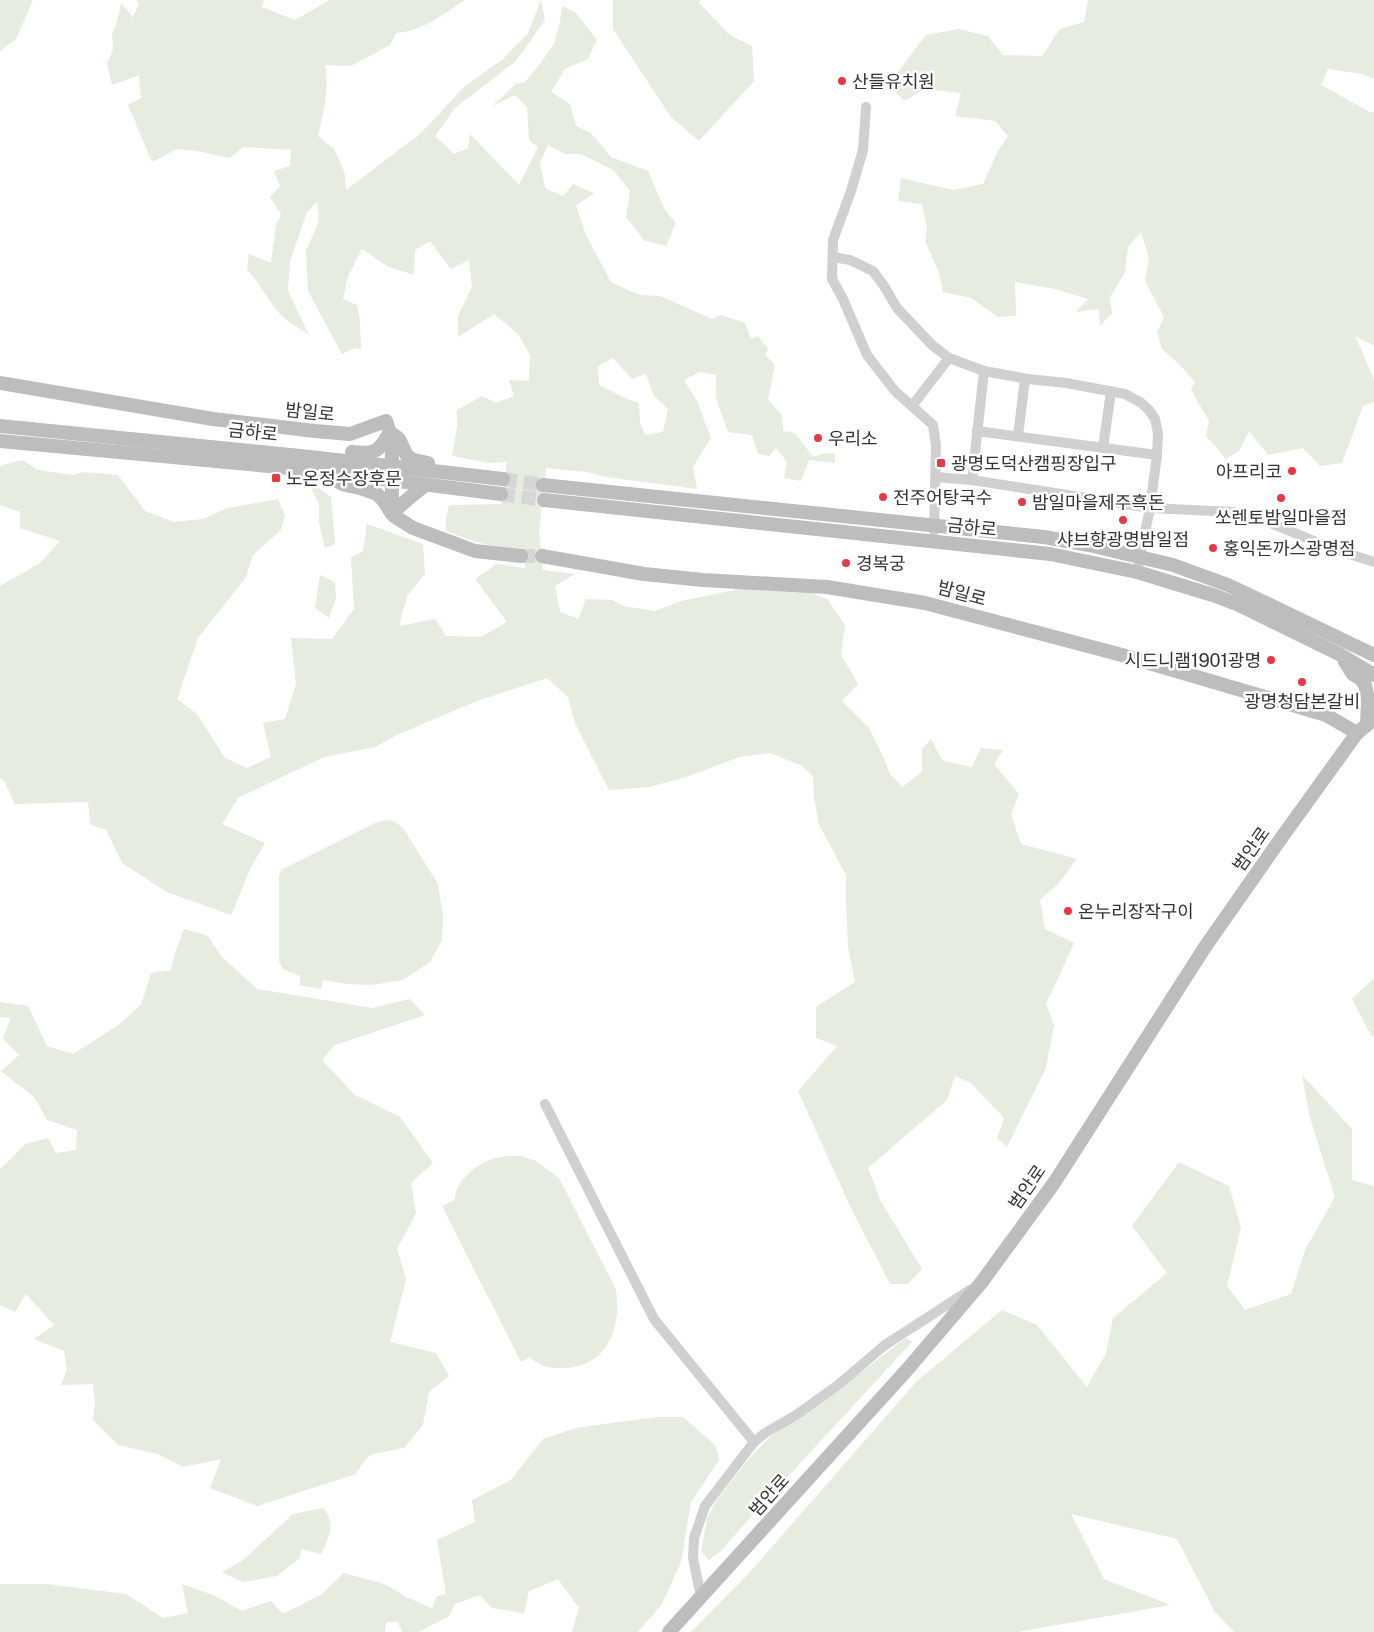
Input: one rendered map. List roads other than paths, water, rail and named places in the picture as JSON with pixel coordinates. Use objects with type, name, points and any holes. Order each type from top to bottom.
[{"type":"main road","name":"밤일로","points":[[0,383],[213,419],[315,431],[350,434],[386,421],[390,432]]},
{"type":"main road","name":"금하로","points":[[0,426],[311,463],[392,480],[501,494]]},
{"type":"main road","points":[[311,463],[338,452],[371,454],[381,447],[390,432]]},
{"type":"main road","points":[[390,432],[393,447],[392,514]]},
{"type":"main road","points":[[390,432],[399,439],[404,452],[410,458],[464,475]]},
{"type":"main road","name":"금하로","points":[[0,442],[311,463],[392,466],[503,479]]},
{"type":"main road","points":[[0,453],[23,444]]},
{"type":"main road","points":[[311,463],[346,485],[377,494],[396,518],[412,528],[475,551],[521,556]]},
{"type":"main road","points":[[392,514],[425,485]]},
{"type":"main road","name":"금하로","points":[[1371,653],[1228,585],[1174,565],[1089,544],[1044,537],[935,526],[544,493],[933,542],[1050,554],[1137,572],[1239,605],[1339,654],[1374,675]]},
{"type":"main road","name":"밤일로","points":[[542,556],[644,574],[703,580],[827,587],[925,603],[1122,655],[1326,715],[1368,725]]},
{"type":"main road","points":[[1339,654],[1353,674],[1366,685],[1368,725]]},
{"type":"main road","name":"범안로","points":[[669,1632],[906,1371],[981,1283],[1054,1183],[1205,947],[1368,725],[1374,702]]},
{"type":"street","points":[[866,107],[863,150],[851,191],[833,240],[832,279],[867,355],[895,391],[932,426],[936,445],[935,526],[933,542]]},
{"type":"street","points":[[833,256],[850,260],[873,271],[897,308],[932,346],[949,358],[984,372],[1066,383],[1125,394],[1140,402],[1149,410],[1155,418],[1158,433],[1157,455],[1150,508],[1137,572]]},
{"type":"street","points":[[912,406],[949,358]]},
{"type":"street","points":[[972,480],[984,372]]},
{"type":"street","points":[[1018,436],[1025,379]]},
{"type":"street","points":[[1103,448],[1111,391]]},
{"type":"street","points":[[977,431],[1157,455]]},
{"type":"street","points":[[936,477],[972,480],[1150,508],[1234,512],[1261,519],[1331,548],[1374,562]]},
{"type":"street","points":[[545,1104],[654,1319],[754,1442]]},
{"type":"street","points":[[701,1597],[693,1558],[694,1538],[705,1506],[754,1442],[838,1385],[885,1346],[981,1283]]},
{"type":"tunnel","points":[[503,479],[543,485]]},
{"type":"tunnel","points":[[501,494],[544,500]]},
{"type":"tunnel","points":[[521,556],[542,556]]},
{"type":"place","name":"산들유치원","points":[[842,81]]},
{"type":"place","name":"우리소","points":[[818,438]]},
{"type":"place","name":"광명도덕산캠핑장입구","points":[[941,463]]},
{"type":"place","name":"아프리코","points":[[1292,471]]},
{"type":"place","name":"노온정수장후문","points":[[276,478]]},
{"type":"place","name":"전주어탕국수","points":[[883,497]]},
{"type":"place","name":"쏘렌토밤일마을점","points":[[1281,498]]},
{"type":"place","name":"밤일마을제주흑돈","points":[[1022,502]]},
{"type":"place","name":"샤브향광명밤일점","points":[[1123,520]]},
{"type":"place","name":"홍익돈까스광명점","points":[[1213,548]]},
{"type":"place","name":"경복궁","points":[[846,563]]},
{"type":"place","name":"시드니램1901광명","points":[[1271,660]]},
{"type":"place","name":"광명청담본갈비","points":[[1302,682]]},
{"type":"place","name":"온누리장작구이","points":[[1068,911]]}]
